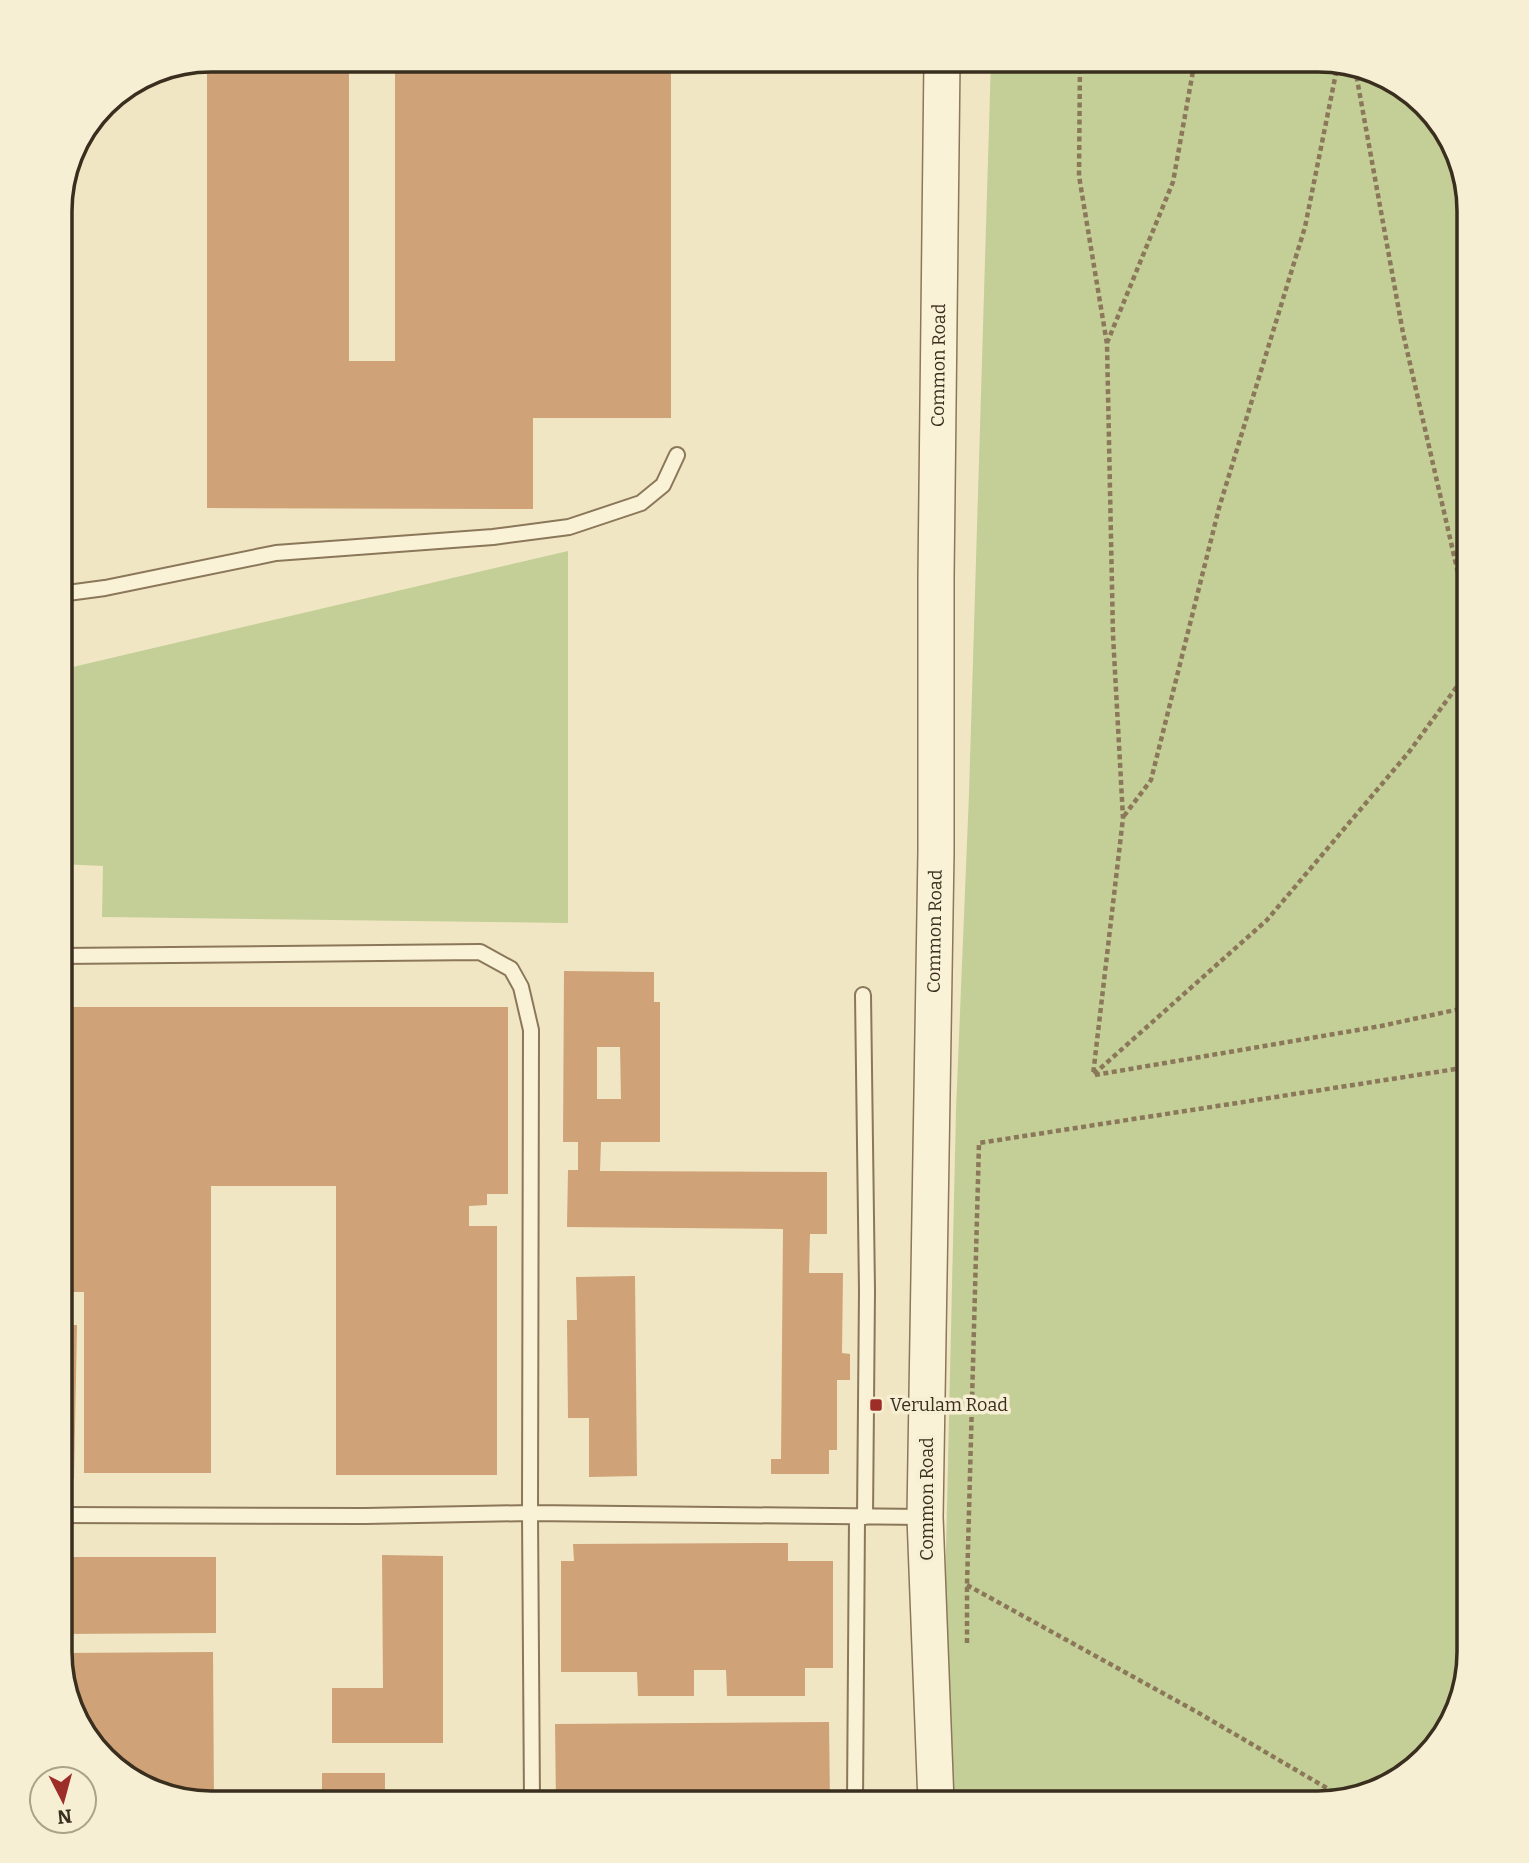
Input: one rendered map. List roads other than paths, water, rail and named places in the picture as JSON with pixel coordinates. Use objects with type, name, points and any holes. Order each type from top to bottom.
[{"type":"street","name":"Common Road","points":[[936,1791],[925,1517],[936,852],[942,72]]},
{"type":"lane","points":[[72,592],[276,553],[493,537],[569,527],[641,503],[663,485],[677,455]]},
{"type":"lane","points":[[72,956],[480,952],[511,969],[521,987],[531,1030],[532,1791]]},
{"type":"lane","points":[[855,1791],[867,1291],[863,995]]},
{"type":"lane","points":[[72,1515],[365,1516],[530,1513],[925,1517]]},
{"type":"place","name":"Verulam Road","points":[[876,1405]]}]
